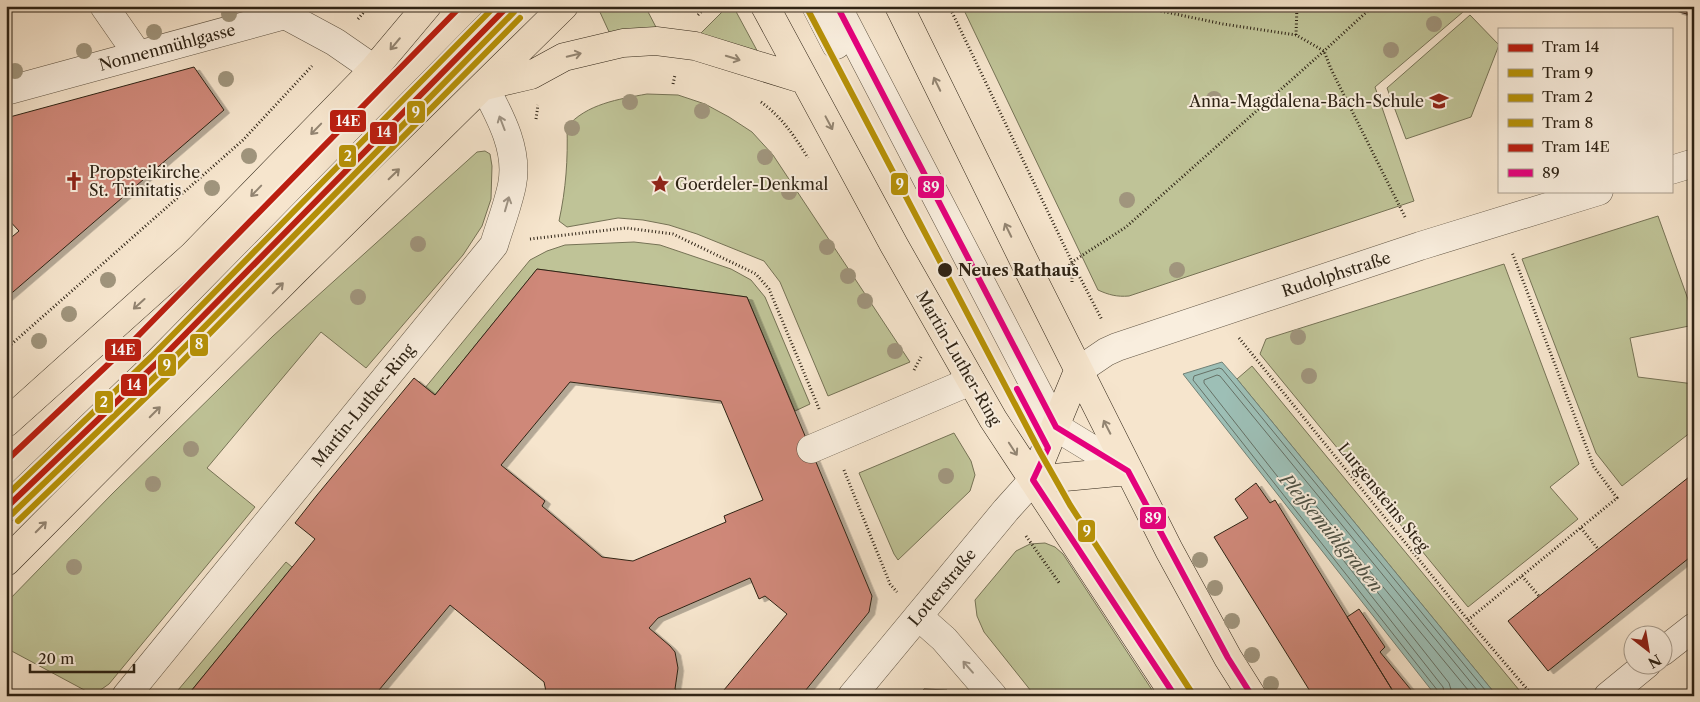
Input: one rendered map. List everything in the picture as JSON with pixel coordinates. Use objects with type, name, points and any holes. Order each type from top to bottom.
[{"type":"main road","points":[[6,423],[192,256],[374,69],[427,6]]},
{"type":"main road","points":[[6,562],[302,264],[564,6]]},
{"type":"main road","name":"Martin-Luther-Ring","points":[[765,6],[894,245],[993,419],[1175,696]]},
{"type":"main road","points":[[899,6],[1128,471],[1228,658],[1252,696]]},
{"type":"main road","points":[[484,86],[531,75],[564,57],[623,42],[656,41],[695,46],[806,80]]},
{"type":"main road","points":[[1078,371],[1033,480],[1128,471]]},
{"type":"street","points":[[104,6],[138,55]]},
{"type":"street","points":[[6,485],[147,351],[486,6]]},
{"type":"street","points":[[6,508],[158,362],[508,6]]},
{"type":"street","points":[[816,6],[1052,437],[1128,471]]},
{"type":"street","points":[[837,6],[1052,437]]},
{"type":"street","name":"Nonnenmühlgasse","points":[[6,90],[285,15],[335,42],[374,69]]},
{"type":"street","name":"Martin-Luther-Ring","points":[[126,696],[494,245],[513,184],[514,162],[501,118],[484,86]]},
{"type":"street","points":[[1672,170],[1694,163]]},
{"type":"street","name":"Rudolphstraße","points":[[1078,371],[1106,352],[1117,347],[1420,246],[1596,192]]},
{"type":"street","points":[[821,444],[971,381]]},
{"type":"street","name":"Lotterstraße","points":[[852,696],[1033,480]]},
{"type":"street","points":[[918,616],[944,639],[993,696]]},
{"type":"street","points":[[1672,644],[1694,627]]},
{"type":"street","points":[[1608,696],[1635,674]]},
{"type":"path","points":[[959,6],[950,7],[1072,262],[1117,347]]},
{"type":"path","points":[[1091,6],[1156,10],[1223,24],[1296,35],[1324,51],[1331,69],[1420,246]]},
{"type":"path","points":[[1152,6],[1156,10]]},
{"type":"path","points":[[1296,35],[1297,6]]},
{"type":"path","points":[[1072,262],[1126,228],[1373,6]]},
{"type":"path","points":[[6,349],[243,140],[335,42]]},
{"type":"path","points":[[758,100],[783,121],[798,141]]},
{"type":"path","points":[[514,162],[531,144],[540,101]]},
{"type":"path","points":[[1468,620],[1617,498],[1594,467],[1514,258],[1502,220]]},
{"type":"path","points":[[542,237],[626,228],[673,234],[756,274],[768,288],[821,444],[890,584],[918,616]]},
{"type":"path","name":"Lurgensteins Steg","points":[[1218,313],[1468,620],[1533,696]]},
{"type":"path","points":[[1581,528],[1598,549]]},
{"type":"path","points":[[1522,576],[1539,596]]},
{"type":"path","points":[[6,693],[13,696]]},
{"type":"green space","points":[[602,6],[645,6],[658,31],[610,34],[599,10]]},
{"type":"green space","points":[[728,6],[733,6],[760,56],[697,37]]},
{"type":"green space","points":[[962,6],[1470,6],[1375,87],[1414,201],[1125,296],[1113,295],[1098,290]]},
{"type":"green space","points":[[1470,15],[1498,44],[1471,117],[1406,139],[1387,88]]},
{"type":"green space","points":[[647,94],[678,95],[705,104],[752,132],[773,155],[910,362],[828,396],[780,282],[764,261],[697,234],[669,225],[618,218],[567,227],[559,221],[566,174],[567,127],[575,119],[593,108],[614,101]]},
{"type":"green space","points":[[485,151],[490,154],[492,166],[491,199],[482,226],[463,255],[366,368],[321,332],[207,468],[255,507],[109,684],[96,693],[88,692],[6,648],[6,603],[113,493],[273,336],[477,152]]},
{"type":"green space","points":[[1658,216],[1694,316],[1694,325],[1630,338],[1638,377],[1694,384],[1694,415],[1691,432],[1622,486],[1596,453],[1522,259]]},
{"type":"green space","points":[[634,242],[660,245],[731,269],[751,280],[765,297],[810,404],[795,411],[747,297],[537,269],[435,395],[425,388],[530,260],[547,251],[565,245]]},
{"type":"green space","points":[[1504,264],[1579,464],[1550,487],[1578,519],[1468,607],[1260,354],[1266,339]]},
{"type":"green space","points":[[1252,366],[1524,696],[1497,696],[1237,379]]},
{"type":"green space","points":[[954,433],[971,461],[975,475],[970,491],[898,560],[859,473]]},
{"type":"green space","points":[[1045,543],[1055,547],[1063,554],[1156,696],[1035,696],[984,632],[977,616],[975,600],[1016,551],[1030,544]]},
{"type":"green space","points":[[286,562],[292,567],[187,696],[173,696]]},
{"type":"water","name":"Pleißemühlgraben","points":[[1222,362],[1497,696],[1436,696],[1183,374]]},
{"type":"building","points":[[1678,6],[1694,6],[1694,16],[1676,11]]},
{"type":"building","name":"Propsteikirche St. Trinitatis","points":[[194,67],[224,110],[6,298],[6,242],[19,231],[6,217],[6,118]]},
{"type":"building","points":[[537,269],[747,297],[872,596],[869,612],[801,696],[719,696],[787,614],[765,596],[759,599],[750,578],[658,618],[649,628],[675,652],[678,668],[675,689],[684,696],[547,696],[544,682],[450,605],[374,696],[187,696],[315,539],[295,523],[317,495],[414,378],[435,395]],"holes":[[[570,382],[721,401],[763,500],[724,516],[726,522],[633,561],[602,557],[542,506],[545,501],[501,465]]]},
{"type":"building","points":[[1694,473],[1694,554],[1548,671],[1508,621]]},
{"type":"building","points":[[1256,483],[1270,503],[1275,500],[1396,696],[1313,696],[1214,537],[1248,518],[1235,499]]},
{"type":"building","points":[[1359,609],[1385,647],[1380,652],[1416,696],[1396,696],[1347,617]]},
{"type":"building","points":[[1694,686],[1694,696],[1681,696]]},
{"type":"building","points":[[924,689],[947,690],[952,696],[918,696]]},
{"type":"tram line","name":"14E","points":[[6,461],[135,339],[461,6]]},
{"type":"tram line","name":"2","points":[[6,496],[152,356],[495,6]]},
{"type":"tram line","name":"14","points":[[6,508],[158,362],[508,6]]},
{"type":"tram line","name":"9","points":[[808,10],[1040,452],[1070,505],[1194,696]]},
{"type":"tram line","name":"9","points":[[12,514],[164,368],[514,12]]},
{"type":"tram line","name":"8","points":[[18,521],[170,374],[520,18]]},
{"type":"transit line","name":"89","points":[[837,6],[1056,427],[1128,471],[1228,658],[1252,696]]},
{"type":"transit line","name":"89","points":[[1017,389],[1048,448],[1033,480],[1175,696]]},
{"type":"place","name":"Anna-Magdalena-Bach-Schule","points":[[1439,101]]},
{"type":"place","name":"Propsteikirche St. Trinitatis","points":[[74,181]]},
{"type":"place","name":"Goerdeler-Denkmal","points":[[660,184]]},
{"type":"place","name":"Neues Rathaus","points":[[945,270]]}]
